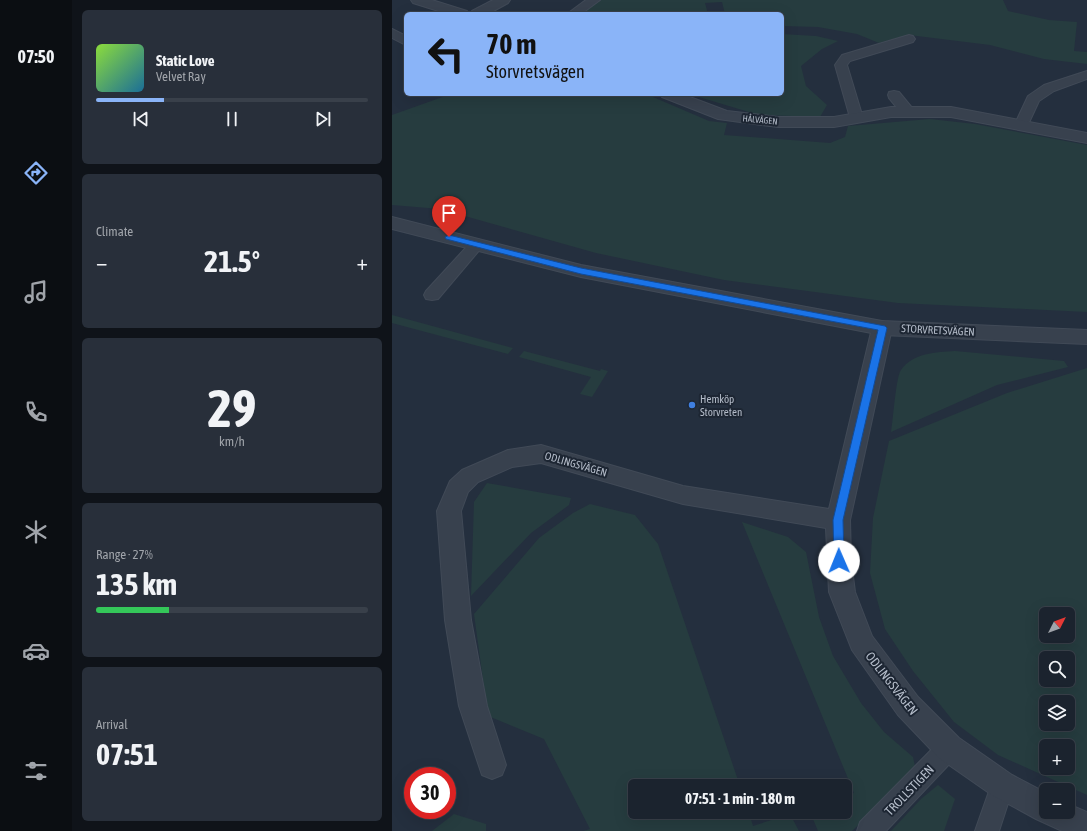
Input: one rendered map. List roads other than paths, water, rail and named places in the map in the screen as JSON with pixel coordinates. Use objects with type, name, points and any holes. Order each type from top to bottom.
[{"type":"street","points":[[418,0],[456,12]]},
{"type":"street","points":[[481,12],[503,0]]},
{"type":"street","name":"HÅLVÄGEN","points":[[673,96],[724,116],[778,122],[834,122],[891,112],[952,112],[1087,138]]},
{"type":"street","name":"STORVRETSVÄGEN","points":[[392,223],[581,271],[882,328],[1087,337]]},
{"type":"street","name":"ODLINGSVÄGEN","points":[[882,328],[838,520],[839,561],[842,592],[861,642],[908,706],[950,748],[1002,786],[1039,805]]},
{"type":"street","name":"ODLINGSVÄGEN","points":[[492,765],[473,706],[458,620],[449,510],[458,487],[470,476],[508,459],[541,454],[683,495],[838,520]]},
{"type":"street","points":[[1069,819],[1087,827]]},
{"type":"lane","points":[[576,12],[594,0]]},
{"type":"lane","points":[[392,33],[404,40]]},
{"type":"lane","points":[[856,118],[841,65],[846,58],[908,39]]},
{"type":"lane","points":[[1021,126],[1033,98],[1049,88],[1087,75]]},
{"type":"lane","points":[[894,95],[908,112]]},
{"type":"lane","points":[[432,295],[477,244]]},
{"type":"lane","name":"TROLLSTIGEN","points":[[869,831],[950,748]]},
{"type":"lane","points":[[987,831],[1002,786]]},
{"type":"place","name":"Hemköp Storvreten","points":[[692,405]]}]
